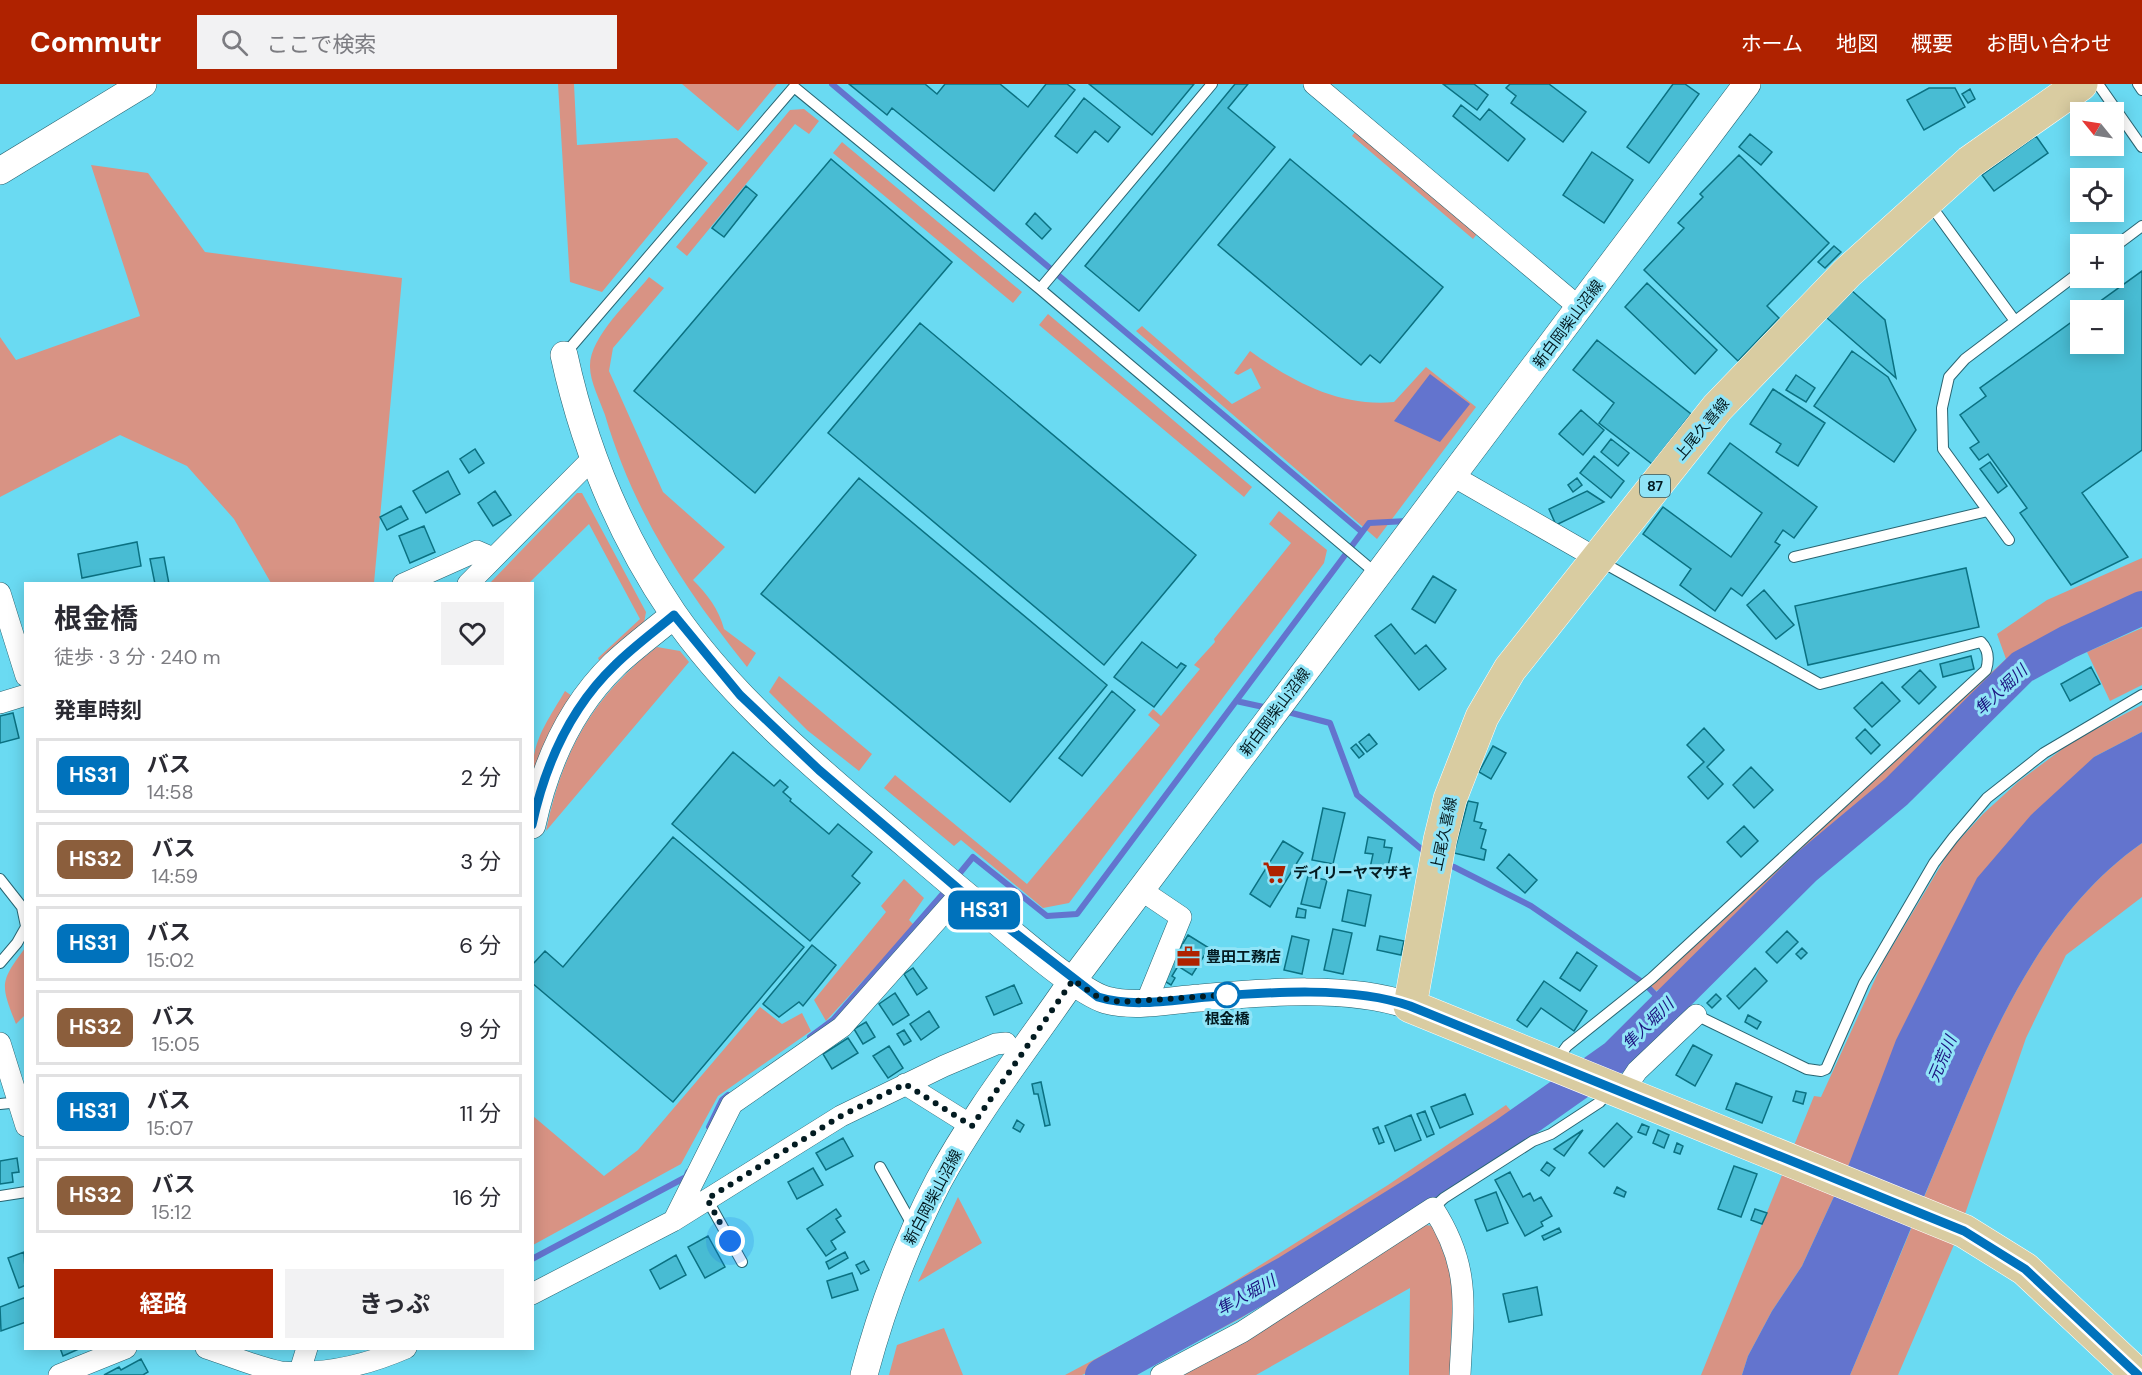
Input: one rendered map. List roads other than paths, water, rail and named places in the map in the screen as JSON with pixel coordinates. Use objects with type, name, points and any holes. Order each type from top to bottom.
[{"type":"main road","name":"上尾久喜線","points":[[1410,1006],[1440,840],[1450,799],[1471,742],[1510,669],[1717,408],[1847,273],[1970,162],[2081,84]]},
{"type":"main road","points":[[1410,1006],[1955,1226],[2025,1269],[2138,1375]]},
{"type":"street","points":[[0,171],[143,84]]},
{"type":"street","points":[[1314,84],[1580,308]]},
{"type":"street","name":"新白岡柴山沼線","points":[[864,1375],[894,1278],[915,1228],[972,1126],[1073,980],[1747,84]]},
{"type":"street","points":[[564,355],[580,418],[594,458],[627,534],[674,615],[727,680],[776,731],[962,892],[1073,980],[1098,997],[1146,1003],[1229,995],[1342,994],[1384,998],[1410,1006]]},
{"type":"street","points":[[470,582],[594,458]]},
{"type":"street","points":[[1453,476],[1596,558]]},
{"type":"street","points":[[408,582],[477,551],[494,558]]},
{"type":"street","points":[[0,593],[24,670]]},
{"type":"street","points":[[534,818],[548,766],[574,715],[594,687],[615,664],[674,615]]},
{"type":"street","points":[[0,703],[24,696]]},
{"type":"street","points":[[1142,890],[1181,917],[1146,1003]]},
{"type":"street","points":[[673,1221],[732,1104],[842,1027],[962,892]]},
{"type":"street","points":[[1615,1088],[1637,1071],[1696,1014]]},
{"type":"street","points":[[0,1043],[10,1103],[24,1124]]},
{"type":"street","points":[[534,1293],[673,1221],[841,1116],[905,1084],[996,1044],[1006,1043]]},
{"type":"street","points":[[905,1084],[972,1126]]},
{"type":"street","points":[[1161,1375],[1242,1332],[1434,1208],[1457,1252],[1464,1286],[1460,1375]]},
{"type":"street","points":[[59,1375],[121,1350]]},
{"type":"street","points":[[212,1350],[285,1374],[331,1372],[382,1358],[401,1350]]},
{"type":"street","points":[[285,1374],[305,1350]]},
{"type":"lane","points":[[1040,289],[1212,84]]},
{"type":"lane","points":[[2098,84],[2142,147]]},
{"type":"lane","points":[[2138,84],[2142,90]]},
{"type":"lane","points":[[564,355],[794,87],[1040,289],[1378,576]]},
{"type":"lane","points":[[1927,200],[2015,321]]},
{"type":"lane","points":[[2124,240],[2142,226]]},
{"type":"lane","points":[[2008,540],[1943,449],[1942,408],[1949,376],[1965,359],[2070,280]]},
{"type":"lane","points":[[1794,557],[1988,511]]},
{"type":"lane","points":[[1554,1063],[1567,1046],[1652,978],[1986,670],[1989,661],[1982,642],[1820,684],[1596,558]]},
{"type":"lane","points":[[1696,1014],[1808,1069],[1821,1071],[1826,1069],[1864,983],[1934,863],[1953,838],[1987,798],[2044,753],[2142,694]]},
{"type":"lane","points":[[0,879],[22,907],[24,916]]},
{"type":"lane","points":[[0,963],[17,943],[24,930]]},
{"type":"lane","points":[[1434,1208],[1444,1198],[1533,1141],[1551,1134],[1591,1108],[1615,1088]]},
{"type":"lane","points":[[879,1167],[915,1228]]},
{"type":"lane","points":[[0,1196],[24,1192]]},
{"type":"lane","points":[[707,1199],[742,1262]]},
{"type":"water","points":[[1430,374],[1470,404],[1440,442],[1394,421]]},
{"type":"water","name":"元荒川","points":[[2142,732],[2142,843],[2105,873],[2073,907],[2045,944],[2020,984],[1978,1069],[1850,1375],[1742,1375],[1748,1356],[1772,1311],[1802,1266],[1849,1164],[1896,1040],[1977,878],[2031,815],[2094,757]]},
{"type":"waterway","points":[[832,84],[1362,532]]},
{"type":"waterway","points":[[955,879],[973,857],[1047,916],[1077,914],[1369,523],[1407,521]]},
{"type":"waterway","name":"隼人堀川","points":[[1102,1375],[1288,1272],[1419,1191],[1506,1134],[1615,1057],[1805,868],[1896,792],[2022,667],[2068,642],[2142,608]]},
{"type":"waterway","points":[[1236,701],[1268,708]]},
{"type":"waterway","points":[[1284,711],[1330,723],[1357,795],[1426,853]]},
{"type":"waterway","points":[[1454,867],[1531,906],[1642,982]]},
{"type":"waterway","points":[[810,1037],[833,1020],[947,889]]},
{"type":"waterway","points":[[1648,987],[1666,1006]]},
{"type":"waterway","points":[[709,1127],[722,1100],[728,1095]]},
{"type":"waterway","points":[[534,1258],[686,1177],[688,1172]]},
{"type":"place","name":"デイリーヤマザキ","points":[[1275,873]]},
{"type":"place","name":"豊田工務店","points":[[1188,957]]},
{"type":"place","name":"根金橋","points":[[1227,995]]}]
